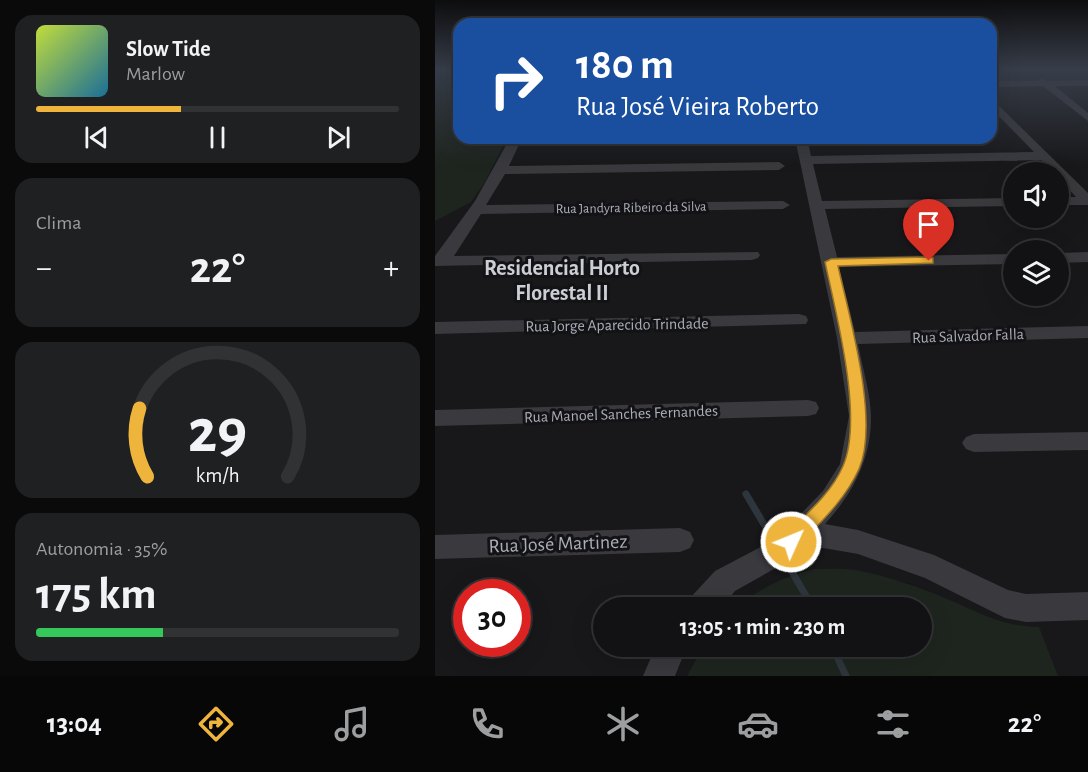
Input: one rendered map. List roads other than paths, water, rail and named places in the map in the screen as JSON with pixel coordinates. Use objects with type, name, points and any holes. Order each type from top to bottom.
[{"type":"street","points":[[1067,102],[1088,118]]},
{"type":"street","points":[[997,107],[1088,201]]},
{"type":"street","points":[[999,123],[1012,123]]},
{"type":"street","points":[[438,261],[478,210],[502,170],[513,144]]},
{"type":"street","points":[[711,597],[725,581],[780,551],[801,532],[832,499],[852,466],[860,416],[831,262],[802,144]]},
{"type":"street","points":[[806,160],[1044,156]]},
{"type":"street","points":[[502,170],[779,166]]},
{"type":"street","points":[[1069,201],[1088,201]]},
{"type":"street","points":[[816,205],[1003,202]]},
{"type":"street","name":"Rua Jandyra Ribeiro da Silva","points":[[478,210],[783,205]]},
{"type":"street","points":[[438,261],[752,255]]},
{"type":"street","points":[[1069,258],[1088,257]]},
{"type":"street","points":[[831,262],[1003,259]]},
{"type":"street","name":"Rua Jorge Aparecido Trindade","points":[[435,328],[799,320]]},
{"type":"street","name":"Rua Salvador Falla","points":[[847,339],[1088,332]]},
{"type":"street","name":"Rua Manoel Sanches Fernandes","points":[[435,418],[808,408]]},
{"type":"street","points":[[974,443],[1088,441]]},
{"type":"street","points":[[801,532],[858,542],[934,568],[1005,604],[1026,608],[1088,606]]},
{"type":"street","name":"Rua José Martinez","points":[[435,547],[680,540]]},
{"type":"street","points":[[659,676],[667,657]]},
{"type":"waterway","points":[[746,494],[775,543]]},
{"type":"waterway","points":[[784,558],[807,597]]},
{"type":"waterway","points":[[837,657],[846,676]]},
{"type":"district","name":"Residencial Horto Florestal II","points":[[562,280]]}]
